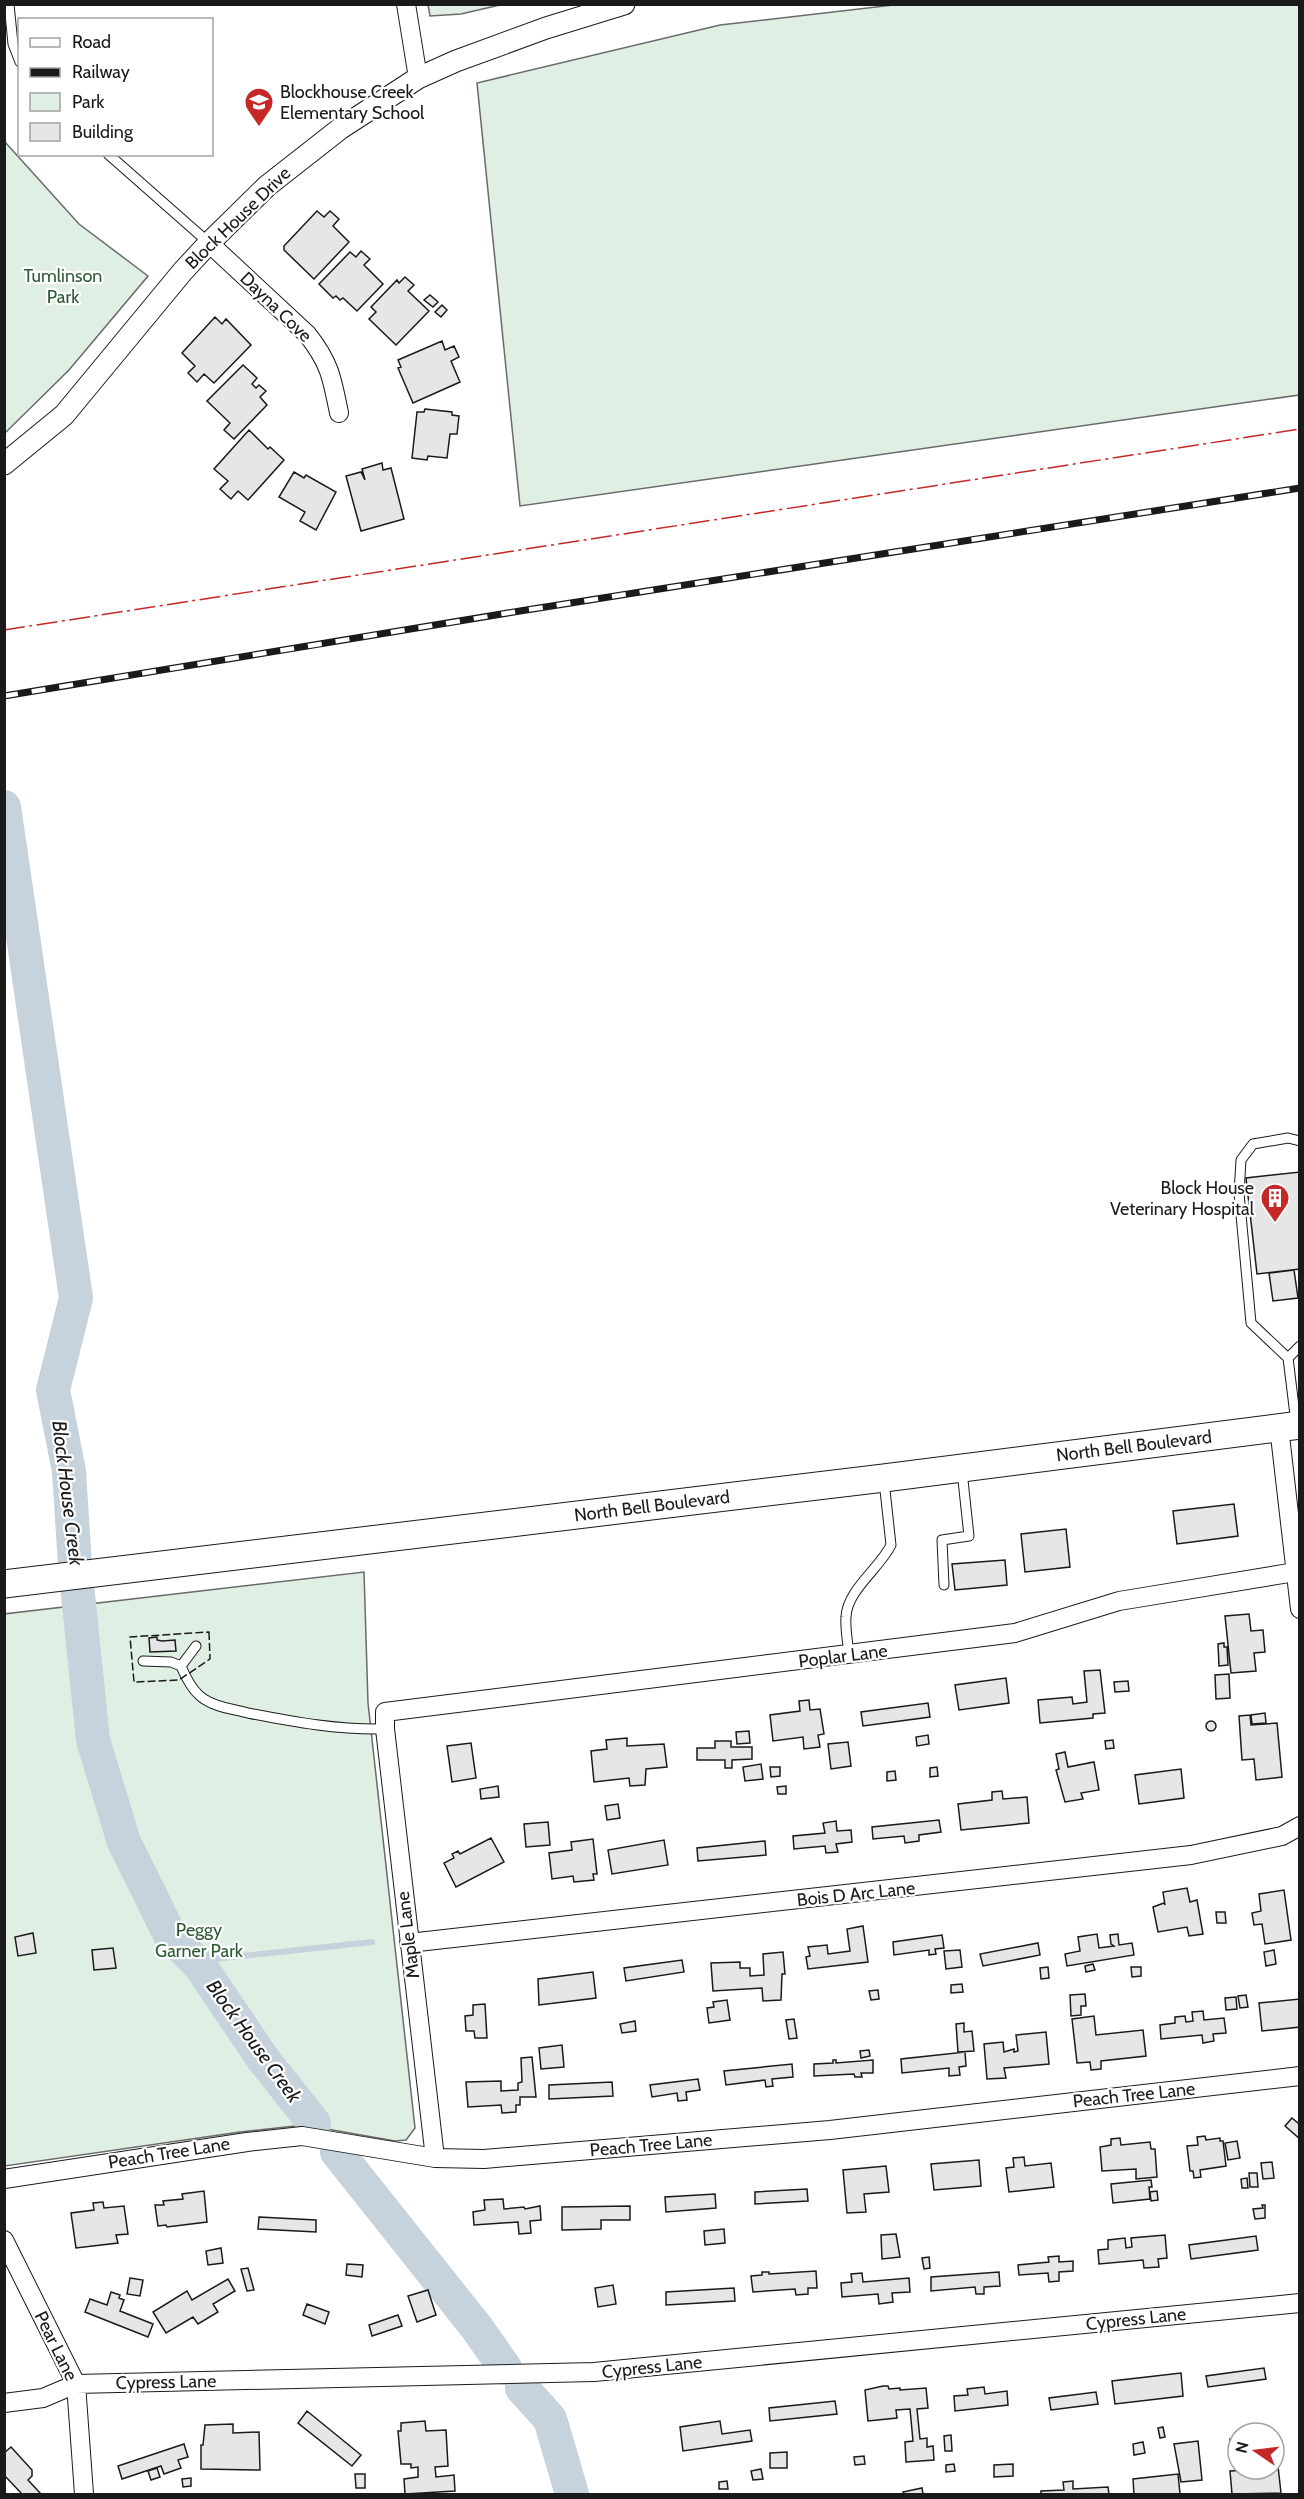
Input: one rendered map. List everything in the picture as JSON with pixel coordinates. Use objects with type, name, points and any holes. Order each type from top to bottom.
[{"type":"main road","name":"North Bell Boulevard","points":[[8,1584],[1292,1426]]},
{"type":"street","points":[[406,4],[418,78]]},
{"type":"street","name":"Block House Drive","points":[[4,464],[64,415],[208,243],[267,186],[341,128],[418,78],[456,61],[546,28],[624,4]]},
{"type":"street","name":"Dayna Cove","points":[[208,243],[307,334],[331,370],[339,413]]},
{"type":"street","points":[[1292,1426],[1295,1572],[1299,1609]]},
{"type":"street","name":"Poplar Lane","points":[[385,1721],[1015,1633],[1119,1600],[1295,1572]]},
{"type":"street","name":"Maple Lane","points":[[385,1721],[435,2158]]},
{"type":"street","name":"Bois D Arc Lane","points":[[409,1943],[1191,1855],[1282,1836],[1299,1826]]},
{"type":"street","name":"Peach Tree Lane","points":[[4,2178],[302,2136],[435,2158],[484,2159],[830,2130],[1299,2076]]},
{"type":"street","name":"Pear Lane","points":[[4,2240],[76,2385],[84,2494]]},
{"type":"street","name":"Cypress Lane","points":[[4,2403],[43,2398],[76,2385],[594,2372],[1299,2303]]},
{"type":"lane","points":[[9,4],[14,44],[18,57]]},
{"type":"lane","points":[[110,156],[208,243]]},
{"type":"lane","points":[[1292,1426],[1288,1358],[1251,1323],[1239,1193],[1241,1160],[1252,1144],[1288,1138],[1299,1141]]},
{"type":"lane","points":[[1288,1358],[1299,1346]]},
{"type":"lane","points":[[944,1585],[942,1540],[969,1536],[962,1468]]},
{"type":"lane","points":[[849,1655],[846,1615],[860,1586],[891,1545],[884,1478]]},
{"type":"lane","points":[[181,1666],[196,1646]]},
{"type":"lane","points":[[143,1661],[171,1662],[181,1666],[190,1684],[203,1699],[220,1707],[348,1730],[385,1721]]},
{"type":"green space","points":[[428,4],[500,5],[461,14],[430,16]]},
{"type":"green space","points":[[902,4],[1299,5],[1299,395],[520,506],[477,83],[720,25]]},
{"type":"green space","name":"Tumlinson Park","points":[[5,142],[79,224],[148,276],[69,370],[5,433]]},
{"type":"green space","name":"Peggy Garner Park","points":[[364,1572],[368,1703],[415,2128],[406,2140],[395,2141],[304,2125],[5,2166],[4,1614]]},
{"type":"building","points":[[317,211],[324,217],[330,211],[339,219],[333,226],[349,242],[314,279],[284,250],[284,246]]},
{"type":"building","points":[[361,251],[370,259],[364,265],[383,284],[357,311],[343,298],[340,300],[336,296],[333,298],[319,284],[350,252],[356,257]]},
{"type":"building","points":[[405,277],[414,285],[408,291],[429,311],[396,345],[369,319],[376,312],[371,307],[397,280],[399,283]]},
{"type":"building","points":[[430,295],[438,302],[433,307],[424,300]]},
{"type":"building","points":[[442,305],[447,310],[441,317],[435,312]]},
{"type":"building","points":[[215,317],[222,324],[226,319],[251,345],[214,383],[204,374],[197,382],[188,373],[195,366],[182,353]]},
{"type":"building","points":[[442,341],[445,350],[454,346],[459,357],[451,361],[460,382],[413,403],[398,368],[401,367],[398,360]]},
{"type":"building","points":[[243,365],[257,378],[252,384],[256,388],[259,385],[266,391],[260,397],[267,405],[234,439],[224,430],[230,423],[207,401]]},
{"type":"building","points":[[425,409],[452,412],[452,415],[459,416],[457,434],[450,434],[447,458],[428,456],[427,460],[412,458],[417,412],[424,412]]},
{"type":"building","points":[[249,430],[268,449],[270,447],[284,460],[248,500],[238,491],[231,499],[220,489],[228,481],[214,469]]},
{"type":"building","points":[[382,463],[383,470],[391,468],[404,519],[361,531],[346,476],[361,472],[365,480],[362,469]]},
{"type":"building","points":[[294,472],[304,478],[306,475],[336,492],[316,530],[300,521],[305,512],[279,497]]},
{"type":"building","name":"Block House Veterinary Hospital","points":[[1300,1172],[1300,1269],[1257,1274],[1246,1178]]},
{"type":"building","points":[[1294,1270],[1298,1298],[1273,1301],[1269,1273]]},
{"type":"building","points":[[1234,1504],[1238,1536],[1177,1544],[1173,1511]]},
{"type":"building","points":[[1066,1529],[1070,1567],[1025,1572],[1021,1534]]},
{"type":"building","points":[[1005,1560],[1007,1585],[955,1590],[952,1564]]},
{"type":"building","points":[[1249,1614],[1251,1631],[1263,1630],[1265,1652],[1254,1653],[1256,1671],[1231,1673],[1225,1616]]},
{"type":"building","points":[[157,1637],[157,1640],[162,1641],[175,1640],[176,1651],[150,1652],[149,1638]]},
{"type":"building","points":[[1224,1643],[1224,1647],[1227,1647],[1228,1665],[1219,1666],[1218,1644]]},
{"type":"building","points":[[1100,1670],[1105,1713],[1093,1714],[1093,1718],[1040,1723],[1038,1700],[1072,1697],[1073,1704],[1087,1702],[1084,1671]]},
{"type":"building","points":[[1229,1674],[1230,1698],[1216,1699],[1215,1675]]},
{"type":"building","points":[[1006,1678],[1009,1703],[959,1710],[955,1685]]},
{"type":"building","points":[[1128,1681],[1129,1691],[1115,1692],[1114,1682]]},
{"type":"building","points":[[809,1700],[810,1710],[820,1709],[824,1734],[818,1735],[820,1747],[804,1749],[803,1737],[773,1741],[770,1715],[800,1711],[799,1701]]},
{"type":"building","points":[[928,1703],[930,1717],[863,1726],[861,1712]]},
{"type":"building","points":[[1265,1713],[1266,1723],[1252,1724],[1251,1715]]},
{"type":"building","points":[[1250,1715],[1251,1725],[1277,1723],[1282,1777],[1256,1780],[1254,1759],[1242,1760],[1239,1716]]},
{"type":"building","points":[[1211,1721],[1215,1722],[1215,1730],[1211,1731],[1207,1730],[1206,1726],[1207,1722]]},
{"type":"building","points":[[749,1731],[750,1743],[737,1744],[736,1732]]},
{"type":"building","points":[[928,1735],[929,1744],[917,1746],[916,1737]]},
{"type":"building","points":[[627,1738],[627,1746],[664,1744],[667,1767],[646,1769],[645,1785],[630,1786],[629,1778],[594,1782],[591,1751],[607,1749],[606,1740]]},
{"type":"building","points":[[1113,1740],[1114,1748],[1106,1749],[1105,1741]]},
{"type":"building","points":[[715,1741],[731,1741],[731,1747],[752,1747],[752,1759],[732,1760],[732,1768],[725,1768],[725,1760],[697,1760],[697,1748],[715,1748]]},
{"type":"building","points":[[848,1742],[851,1766],[831,1769],[828,1744]]},
{"type":"building","points":[[471,1743],[476,1778],[452,1782],[447,1746]]},
{"type":"building","points":[[1065,1752],[1068,1767],[1094,1762],[1099,1790],[1081,1793],[1083,1799],[1065,1802],[1056,1770],[1059,1769],[1056,1754]]},
{"type":"building","points":[[761,1764],[763,1779],[745,1781],[743,1767]]},
{"type":"building","points":[[770,1767],[780,1767],[780,1776],[771,1777]]},
{"type":"building","points":[[937,1767],[938,1776],[930,1777],[930,1768]]},
{"type":"building","points":[[1181,1769],[1184,1798],[1139,1804],[1135,1775]]},
{"type":"building","points":[[895,1771],[896,1780],[887,1781],[887,1772]]},
{"type":"building","points":[[498,1786],[499,1797],[481,1799],[480,1789]]},
{"type":"building","points":[[786,1786],[786,1794],[778,1794],[777,1787]]},
{"type":"building","points":[[1002,1791],[1003,1799],[1027,1797],[1029,1823],[961,1830],[958,1804],[992,1800],[992,1792]]},
{"type":"building","points":[[618,1804],[620,1818],[607,1820],[605,1806]]},
{"type":"building","points":[[939,1820],[941,1832],[919,1835],[919,1841],[905,1843],[904,1836],[873,1839],[872,1827]]},
{"type":"building","points":[[836,1821],[837,1831],[851,1830],[852,1842],[836,1844],[838,1852],[826,1853],[825,1846],[794,1849],[793,1836],[825,1833],[823,1823]]},
{"type":"building","points":[[548,1822],[550,1845],[526,1847],[524,1824]]},
{"type":"building","points":[[491,1838],[504,1862],[456,1887],[444,1863],[454,1858],[452,1854],[458,1851],[460,1854]]},
{"type":"building","points":[[593,1839],[597,1874],[593,1874],[594,1880],[574,1882],[573,1876],[552,1879],[549,1853],[572,1850],[571,1842]]},
{"type":"building","points":[[664,1840],[668,1865],[612,1874],[608,1850]]},
{"type":"building","points":[[765,1841],[766,1855],[698,1861],[697,1848]]},
{"type":"building","points":[[1187,1888],[1190,1902],[1197,1900],[1203,1934],[1189,1936],[1187,1927],[1158,1932],[1153,1907],[1164,1903],[1165,1905],[1163,1892]]},
{"type":"building","points":[[1284,1890],[1291,1940],[1265,1944],[1262,1924],[1254,1925],[1252,1913],[1261,1911],[1259,1894]]},
{"type":"building","points":[[1216,1912],[1225,1912],[1226,1923],[1217,1923]]},
{"type":"building","points":[[863,1926],[868,1962],[808,1969],[806,1957],[810,1956],[808,1947],[827,1945],[828,1954],[850,1951],[847,1929]]},
{"type":"building","points":[[33,1933],[36,1953],[18,1956],[15,1937]]},
{"type":"building","points":[[1097,1934],[1099,1948],[1114,1946],[1111,1944],[1110,1935],[1118,1934],[1119,1945],[1132,1943],[1134,1955],[1067,1966],[1065,1954],[1080,1951],[1078,1937]]},
{"type":"building","points":[[942,1935],[944,1948],[935,1949],[936,1954],[929,1955],[929,1950],[894,1955],[893,1942]]},
{"type":"building","points":[[1038,1943],[1040,1955],[983,1966],[980,1954]]},
{"type":"building","points":[[113,1948],[116,1968],[94,1970],[92,1950]]},
{"type":"building","points":[[960,1950],[962,1967],[946,1969],[944,1951]]},
{"type":"building","points":[[1274,1950],[1276,1964],[1266,1966],[1264,1952]]},
{"type":"building","points":[[783,1952],[785,1974],[782,1974],[781,2000],[763,2001],[762,1988],[713,1991],[711,1963],[740,1962],[740,1968],[750,1968],[750,1976],[764,1975],[763,1954]]},
{"type":"building","points":[[682,1960],[684,1972],[626,1981],[624,1968]]},
{"type":"building","points":[[1093,1964],[1095,1970],[1086,1972],[1085,1966]]},
{"type":"building","points":[[1048,1967],[1049,1978],[1041,1979],[1040,1968]]},
{"type":"building","points":[[1131,1967],[1141,1967],[1141,1976],[1132,1977]]},
{"type":"building","points":[[593,1972],[596,1998],[539,2005],[538,1979]]},
{"type":"building","points":[[962,1984],[963,1992],[951,1993],[951,1985]]},
{"type":"building","points":[[878,1990],[879,1999],[871,2000],[869,1991]]},
{"type":"building","points":[[1085,1994],[1086,2006],[1081,2006],[1081,2015],[1071,2016],[1070,1995]]},
{"type":"building","points":[[1246,1995],[1248,2007],[1240,2008],[1238,1996]]},
{"type":"building","points":[[1236,1997],[1237,2009],[1226,2010],[1225,1998]]},
{"type":"building","points":[[1300,1999],[1300,2027],[1262,2031],[1259,2003]]},
{"type":"building","points":[[727,2000],[730,2020],[709,2023],[707,2008],[714,2007],[713,2002]]},
{"type":"building","points":[[485,2004],[487,2038],[475,2038],[474,2031],[466,2031],[465,2016],[473,2015],[473,2005]]},
{"type":"building","points":[[1203,2011],[1204,2020],[1224,2018],[1226,2033],[1213,2034],[1214,2041],[1203,2043],[1202,2035],[1161,2039],[1160,2025],[1175,2023],[1175,2017],[1185,2016],[1186,2022],[1193,2021],[1192,2012]]},
{"type":"building","points":[[1094,2016],[1096,2035],[1143,2030],[1146,2056],[1101,2061],[1101,2069],[1091,2070],[1090,2062],[1077,2063],[1072,2019]]},
{"type":"building","points":[[794,2019],[797,2038],[789,2039],[786,2020]]},
{"type":"building","points":[[635,2021],[636,2031],[622,2033],[620,2024]]},
{"type":"building","points":[[964,2023],[964,2032],[972,2031],[974,2051],[958,2052],[956,2024]]},
{"type":"building","points":[[1046,2032],[1049,2064],[1004,2068],[1006,2078],[987,2079],[984,2044],[1003,2042],[1004,2052],[1014,2049],[1014,2052],[1018,2051],[1016,2035]]},
{"type":"building","points":[[562,2045],[564,2067],[541,2069],[539,2048]]},
{"type":"building","points":[[869,2050],[870,2056],[861,2058],[860,2051]]},
{"type":"building","points":[[965,2052],[966,2066],[959,2067],[960,2075],[949,2076],[949,2068],[902,2073],[901,2059]]},
{"type":"building","points":[[532,2057],[536,2097],[520,2097],[520,2105],[516,2105],[516,2112],[502,2113],[501,2105],[468,2107],[466,2082],[501,2081],[501,2091],[518,2090],[518,2083],[522,2082],[521,2058]]},
{"type":"building","points":[[833,2060],[836,2060],[836,2063],[873,2060],[873,2073],[861,2073],[862,2077],[855,2077],[854,2074],[814,2076],[814,2064],[833,2063]]},
{"type":"building","points":[[792,2064],[793,2077],[772,2079],[773,2086],[766,2087],[765,2080],[726,2085],[724,2071]]},
{"type":"building","points":[[698,2079],[700,2090],[686,2092],[687,2100],[678,2101],[677,2093],[652,2097],[650,2085]]},
{"type":"building","points":[[612,2082],[613,2096],[549,2099],[549,2085]]},
{"type":"building","points":[[1292,2118],[1298,2123],[1300,2121],[1300,2139],[1285,2126]]},
{"type":"building","points":[[1205,2136],[1206,2140],[1220,2138],[1220,2141],[1223,2141],[1226,2166],[1200,2170],[1201,2177],[1194,2178],[1193,2171],[1190,2171],[1187,2146],[1198,2145],[1197,2137]]},
{"type":"building","points":[[1120,2138],[1121,2145],[1150,2142],[1151,2149],[1155,2149],[1157,2177],[1136,2179],[1136,2169],[1102,2171],[1100,2147],[1111,2145],[1111,2139]]},
{"type":"building","points":[[1237,2141],[1240,2158],[1228,2160],[1225,2143]]},
{"type":"building","points":[[1024,2157],[1025,2166],[1051,2163],[1054,2187],[1009,2192],[1006,2168],[1014,2167],[1013,2158]]},
{"type":"building","points":[[979,2160],[981,2186],[934,2190],[931,2164]]},
{"type":"building","points":[[1272,2162],[1274,2178],[1263,2179],[1261,2163]]},
{"type":"building","points":[[886,2166],[889,2192],[864,2194],[866,2212],[847,2213],[843,2170]]},
{"type":"building","points":[[1249,2173],[1257,2173],[1258,2187],[1250,2187]]},
{"type":"building","points":[[1247,2178],[1248,2188],[1242,2188],[1241,2179]]},
{"type":"building","points":[[1151,2180],[1150,2199],[1113,2203],[1111,2184]]},
{"type":"building","points":[[807,2189],[808,2201],[755,2204],[755,2192]]},
{"type":"building","points":[[204,2191],[207,2222],[158,2226],[155,2205],[164,2205],[163,2201],[183,2199],[182,2194]]},
{"type":"building","points":[[1157,2191],[1158,2200],[1151,2201],[1150,2192]]},
{"type":"building","points":[[715,2194],[716,2208],[666,2212],[665,2197]]},
{"type":"building","points":[[503,2199],[504,2209],[540,2206],[541,2220],[530,2221],[531,2233],[519,2234],[518,2222],[474,2225],[473,2212],[485,2210],[484,2200]]},
{"type":"building","points":[[103,2202],[104,2208],[124,2206],[128,2234],[116,2235],[118,2243],[76,2248],[71,2213],[94,2210],[93,2203]]},
{"type":"building","points":[[1262,2205],[1265,2205],[1265,2218],[1255,2219],[1253,2209],[1263,2208]]},
{"type":"building","points":[[630,2206],[630,2220],[601,2220],[601,2229],[562,2230],[562,2207]]},
{"type":"building","points":[[259,2217],[316,2220],[316,2232],[258,2229]]},
{"type":"building","points":[[724,2229],[725,2243],[705,2245],[704,2231]]},
{"type":"building","points":[[896,2234],[900,2257],[882,2259],[881,2235]]},
{"type":"building","points":[[1165,2235],[1167,2258],[1158,2259],[1159,2267],[1144,2268],[1143,2260],[1099,2264],[1098,2250],[1108,2249],[1108,2240],[1125,2238],[1126,2248],[1132,2247],[1131,2238]]},
{"type":"building","points":[[1256,2236],[1258,2250],[1191,2259],[1189,2245]]},
{"type":"building","points":[[221,2248],[223,2263],[208,2265],[206,2251]]},
{"type":"building","points":[[1059,2256],[1059,2262],[1073,2261],[1073,2271],[1059,2272],[1059,2281],[1049,2282],[1048,2273],[1019,2275],[1018,2265],[1049,2262],[1048,2257]]},
{"type":"building","points":[[929,2257],[930,2268],[924,2269],[922,2258]]},
{"type":"building","points":[[347,2264],[363,2265],[362,2277],[346,2275]]},
{"type":"building","points":[[248,2268],[254,2290],[247,2291],[241,2269]]},
{"type":"building","points":[[816,2271],[817,2288],[808,2288],[808,2294],[796,2295],[795,2289],[753,2292],[751,2276],[762,2275],[762,2272],[769,2272],[769,2274]]},
{"type":"building","points":[[999,2272],[1000,2286],[984,2287],[984,2294],[976,2294],[975,2287],[931,2291],[931,2277]]},
{"type":"building","points":[[862,2273],[863,2282],[909,2278],[910,2292],[892,2293],[893,2302],[879,2304],[878,2294],[842,2297],[841,2283],[852,2282],[851,2274]]},
{"type":"building","points":[[130,2278],[143,2280],[140,2296],[127,2294]]},
{"type":"building","points":[[228,2279],[235,2291],[213,2304],[218,2312],[198,2324],[193,2317],[166,2333],[153,2312],[187,2291],[192,2300]]},
{"type":"building","points":[[613,2285],[616,2304],[598,2307],[595,2288]]},
{"type":"building","points":[[734,2288],[735,2301],[666,2305],[666,2292]]},
{"type":"building","points":[[428,2290],[436,2315],[417,2322],[408,2296]]},
{"type":"building","points":[[111,2292],[120,2295],[119,2298],[124,2300],[120,2311],[153,2324],[148,2337],[85,2312],[90,2299],[107,2305]]},
{"type":"building","points":[[307,2304],[329,2312],[325,2324],[303,2315]]},
{"type":"building","points":[[398,2315],[402,2326],[372,2336],[369,2325]]},
{"type":"building","points":[[1264,2368],[1266,2379],[1208,2387],[1206,2376]]},
{"type":"building","points":[[1181,2373],[1183,2396],[1115,2404],[1112,2381]]},
{"type":"building","points":[[888,2386],[889,2389],[900,2388],[900,2390],[926,2388],[928,2408],[917,2409],[920,2439],[927,2438],[927,2447],[933,2446],[934,2460],[906,2462],[905,2442],[913,2441],[910,2409],[896,2410],[897,2418],[868,2421],[865,2390]]},
{"type":"building","points":[[984,2387],[985,2394],[1007,2391],[1008,2405],[955,2411],[954,2396],[968,2395],[967,2389]]},
{"type":"building","points":[[1096,2392],[1098,2404],[1051,2410],[1049,2398]]},
{"type":"building","points":[[835,2401],[837,2414],[770,2421],[769,2408]]},
{"type":"building","points":[[307,2411],[361,2455],[352,2466],[298,2423]]},
{"type":"building","points":[[425,2421],[426,2431],[446,2430],[448,2466],[435,2467],[436,2477],[454,2475],[455,2491],[405,2494],[404,2479],[418,2477],[418,2467],[411,2468],[411,2464],[401,2464],[398,2431],[401,2431],[401,2423]]},
{"type":"building","points":[[720,2421],[722,2434],[750,2430],[752,2441],[683,2451],[680,2427]]},
{"type":"building","points":[[233,2424],[233,2433],[259,2432],[260,2470],[201,2469],[201,2445],[203,2445],[205,2425]]},
{"type":"building","points":[[1163,2427],[1165,2437],[1160,2438],[1158,2428]]},
{"type":"building","points":[[951,2435],[952,2451],[945,2451],[944,2436]]},
{"type":"building","points":[[1198,2441],[1202,2480],[1181,2482],[1174,2444]]},
{"type":"building","points":[[1143,2442],[1145,2453],[1134,2455],[1133,2444]]},
{"type":"building","points":[[184,2444],[188,2457],[178,2460],[181,2468],[164,2474],[161,2466],[122,2479],[118,2466]]},
{"type":"building","points":[[11,2447],[32,2470],[32,2476],[28,2480],[41,2494],[22,2494],[4,2475],[4,2453]]},
{"type":"building","points":[[787,2452],[787,2468],[770,2468],[770,2453]]},
{"type":"building","points":[[864,2456],[865,2464],[855,2465],[854,2457]]},
{"type":"building","points":[[954,2464],[955,2471],[946,2472],[946,2465]]},
{"type":"building","points":[[1013,2464],[1013,2476],[994,2477],[994,2465]]},
{"type":"building","points":[[157,2468],[160,2477],[151,2480],[148,2471]]},
{"type":"building","points":[[761,2469],[763,2479],[753,2480],[751,2471]]},
{"type":"building","points":[[355,2474],[365,2474],[365,2488],[356,2488]]},
{"type":"building","points":[[1178,2474],[1180,2494],[1134,2494],[1133,2479]]},
{"type":"building","points":[[191,2478],[191,2486],[183,2487],[182,2479]]},
{"type":"building","points":[[727,2481],[728,2489],[719,2489],[719,2482]]},
{"type":"building","points":[[1073,2481],[1073,2489],[1108,2487],[1109,2494],[1041,2494],[1041,2491],[1064,2490],[1063,2482]]},
{"type":"building","points":[[1231,2481],[1280,2481],[1281,2493],[1232,2494]]},
{"type":"building","points":[[922,2488],[923,2494],[904,2494],[903,2492]]},
{"type":"waterway","name":"Block House Creek","points":[[4,807],[76,1298],[53,1390],[69,1471],[75,1566],[93,1740],[124,1842],[170,1935],[201,1967],[263,2059],[314,2123]]},
{"type":"waterway","points":[[195,1961],[372,1942]]},
{"type":"waterway","name":"Block House Creek","points":[[337,2152],[477,2328],[505,2368]]},
{"type":"waterway","name":"Block House Creek","points":[[522,2388],[550,2419],[572,2494]]},
{"type":"railway","points":[[4,696],[520,611],[1300,488]]},
{"type":"fence","points":[[209,1632],[210,1659],[179,1680],[134,1682],[130,1637],[209,1632]]},
{"type":"power","points":[[4,630],[1300,429]]},
{"type":"place","name":"Blockhouse Creek Elementary School","points":[[259,128]]},
{"type":"place","name":"Block House Veterinary Hospital","points":[[1275,1224]]}]
